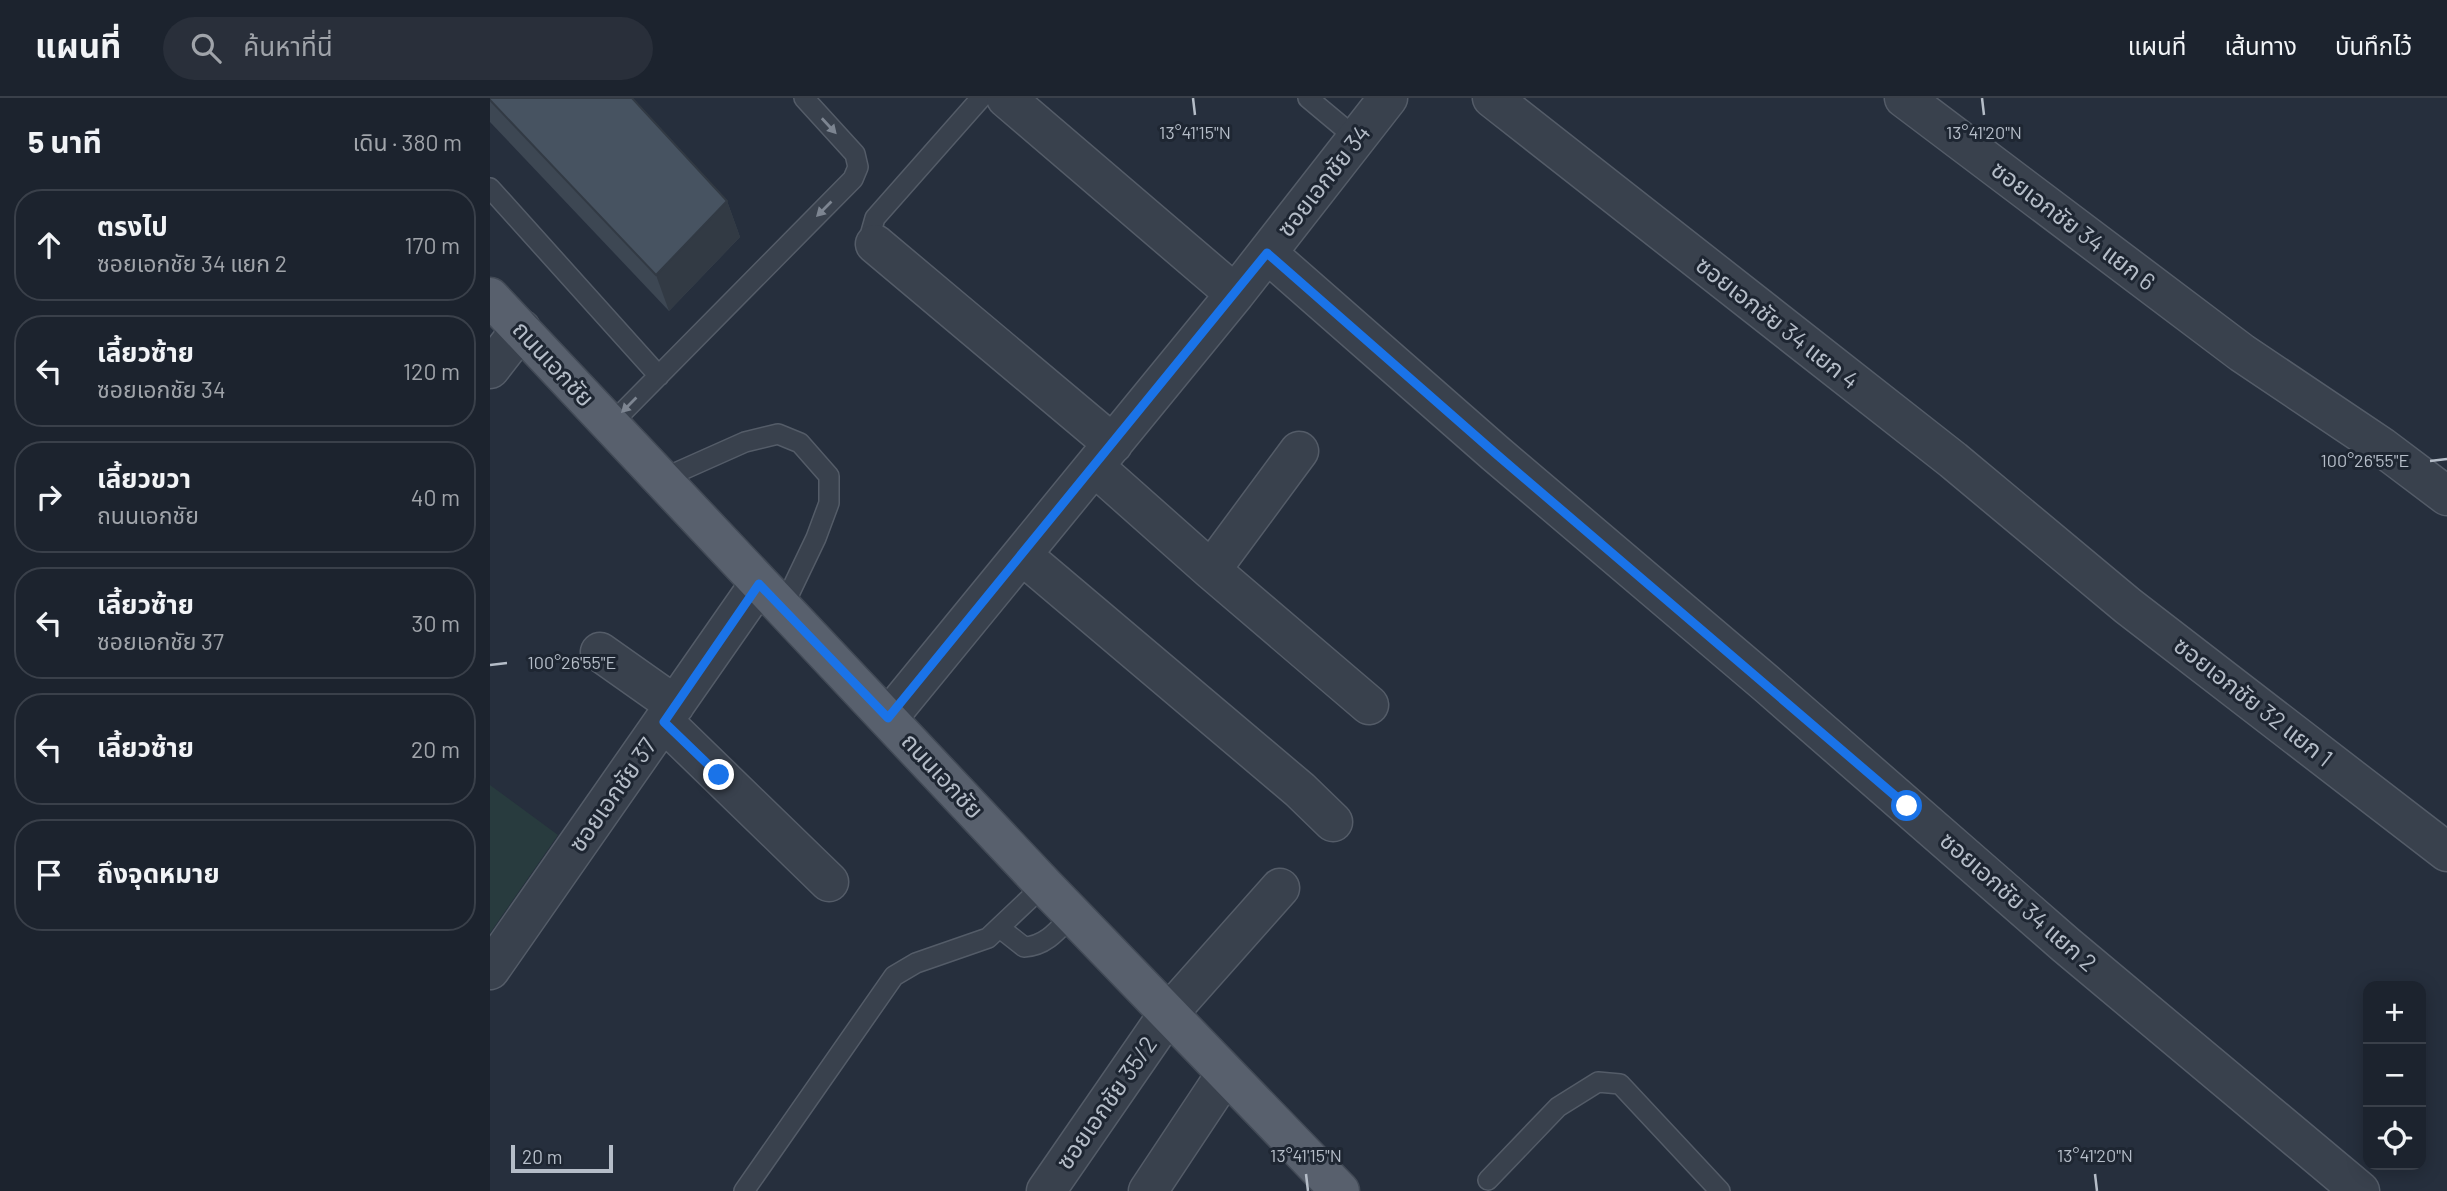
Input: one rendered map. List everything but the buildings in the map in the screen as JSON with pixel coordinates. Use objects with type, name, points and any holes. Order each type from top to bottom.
[{"type":"main road","name":"ถนนเอกชัย","points":[[490,297],[770,597],[1340,1191]]},
{"type":"street","points":[[1006,98],[1235,294]]},
{"type":"street","name":"ซอยเอกชัย 34","points":[[888,718],[1235,294],[1388,98]]},
{"type":"street","name":"ซอยเอกชัย 34 แยก 4","points":[[1492,98],[1953,460],[2061,550]]},
{"type":"street","name":"ซอยเอกชัย 34 แยก 6","points":[[1904,98],[2242,353],[2382,447],[2447,496]]},
{"type":"street","points":[[875,244],[1104,455],[1211,570],[1369,705]]},
{"type":"street","name":"ซอยเอกชัย 34 แยก 2","points":[[1267,253],[2066,945],[2360,1191]]},
{"type":"street","points":[[490,369],[521,329]]},
{"type":"street","points":[[1211,570],[1299,451]]},
{"type":"street","name":"ซอยเอกชัย 32 แยก 1","points":[[2061,550],[2128,606],[2447,852]]},
{"type":"street","points":[[1022,555],[1300,790],[1333,822]]},
{"type":"street","name":"ซอยเอกชัย 37","points":[[490,970],[670,713],[770,597]]},
{"type":"street","points":[[600,653],[670,713],[829,882]]},
{"type":"street","name":"ซอยเอกชัย 35/2","points":[[1046,1191],[1168,1014],[1280,888]]},
{"type":"street","points":[[1148,1191],[1225,1074]]},
{"type":"lane","points":[[610,425],[853,179],[858,167],[855,153],[804,98]]},
{"type":"lane","points":[[875,244],[871,232],[875,218],[981,98]]},
{"type":"lane","points":[[1308,98],[1357,139]]},
{"type":"lane","points":[[490,188],[659,376]]},
{"type":"lane","points":[[662,479],[745,442],[778,434],[800,443],[829,476],[829,503],[816,538],[770,597]]},
{"type":"lane","points":[[744,1191],[894,976],[916,962],[988,938],[1044,885]]},
{"type":"lane","points":[[1000,928],[1024,947],[1033,946],[1046,941],[1073,914]]},
{"type":"lane","points":[[1488,1180],[1558,1107],[1598,1082],[1620,1084],[1720,1191]]},
{"type":"shaded area","points":[[490,785],[558,835],[490,933]]},
{"type":"route","points":[[719,775],[664,722],[759,584],[888,718],[1267,253],[1495,453],[1907,806]]}]
